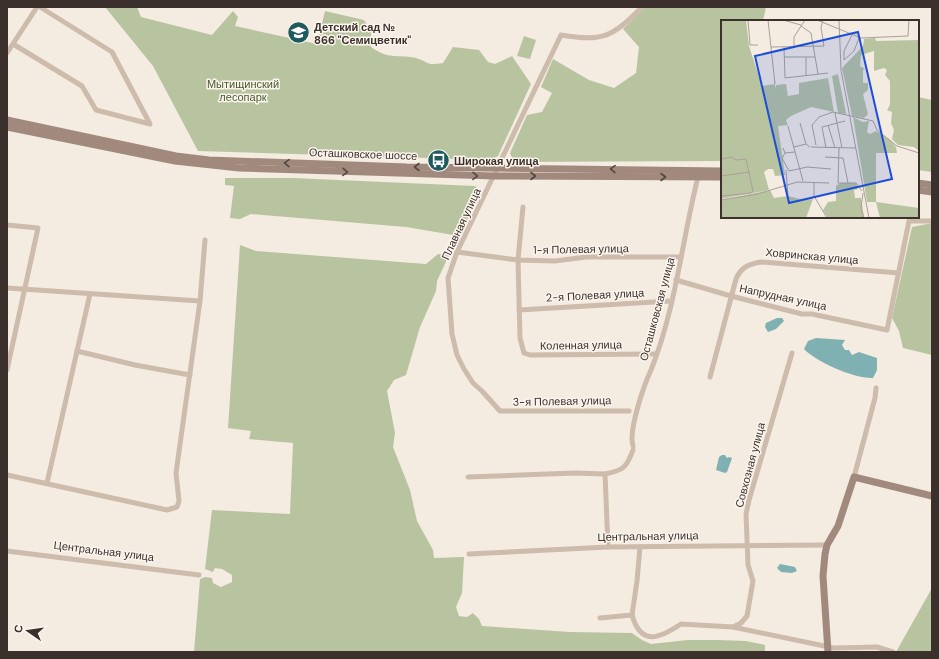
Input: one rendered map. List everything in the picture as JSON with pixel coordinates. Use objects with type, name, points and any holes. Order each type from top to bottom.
[{"type":"main road","name":"Осташковское шоссе","points":[[7,120],[176,156],[208,160],[407,167],[721,171]]},
{"type":"main road","name":"Осташковское шоссе","points":[[7,127],[175,161],[208,166],[247,169],[494,176],[721,177]]},
{"type":"main road","points":[[919,183],[932,185]]},
{"type":"main road","points":[[919,190],[932,192]]},
{"type":"main road","points":[[827,649],[823,576],[827,545],[838,526],[854,477],[932,496]]},
{"type":"street","points":[[7,53],[13,44],[38,7],[112,52],[150,124],[96,110],[82,86],[13,44]]},
{"type":"street","name":"Плавная улица","points":[[482,391],[473,383],[464,369],[457,355],[452,334],[448,278],[457,252],[561,35],[587,39],[608,35],[622,26],[642,7]]},
{"type":"street","name":"Осташковская улица","points":[[468,478],[574,473],[604,474],[620,470],[625,467],[633,448],[632,437],[637,410],[656,354],[671,301],[698,177]]},
{"type":"street","points":[[519,310],[518,260],[523,207]]},
{"type":"street","points":[[899,273],[909,221],[932,221]]},
{"type":"street","points":[[7,225],[38,228],[26,289],[7,370]]},
{"type":"street","points":[[7,475],[167,510],[177,507],[179,501],[176,473],[200,301],[205,240]]},
{"type":"street","name":"1-я Полевая улица","points":[[457,252],[518,260],[556,261],[586,257],[681,257]]},
{"type":"street","name":"Ховринская улица","points":[[710,377],[739,271],[744,267],[761,262],[899,273]]},
{"type":"street","name":"Напрудная улица","points":[[676,280],[802,314],[812,314],[887,330],[899,273]]},
{"type":"street","points":[[7,288],[200,301]]},
{"type":"street","points":[[47,483],[90,294]]},
{"type":"street","name":"2-я Полевая улица","points":[[519,310],[671,301]]},
{"type":"street","name":"Коленная улица","points":[[519,310],[520,338],[524,353],[530,355],[656,354]]},
{"type":"street","points":[[77,351],[135,365],[190,375]]},
{"type":"street","name":"Совхозная улица","points":[[733,627],[741,623],[747,616],[750,607],[753,581],[748,565],[746,514],[792,352]]},
{"type":"street","points":[[854,477],[875,398],[876,388]]},
{"type":"street","name":"3-я Полевая улица","points":[[482,391],[500,411],[629,411]]},
{"type":"street","points":[[604,474],[608,547]]},
{"type":"street","name":"Центральная улица","points":[[469,554],[608,547],[747,544],[827,545]]},
{"type":"street","points":[[640,547],[638,581],[632,614],[635,624],[644,635],[656,637],[667,634],[680,624],[733,627],[827,649],[877,647],[892,652]]},
{"type":"street","name":"Центральная улица","points":[[7,550],[199,575]]},
{"type":"street","points":[[600,618],[632,614]]},
{"type":"green space","name":"Мытищинский лесопарк","points":[[105,7],[137,7],[141,17],[212,35],[233,11],[238,17],[235,26],[317,44],[325,11],[364,20],[371,31],[371,47],[383,54],[416,58],[433,64],[443,63],[453,47],[479,50],[488,62],[495,64],[512,56],[531,84],[498,156],[490,160],[198,151],[153,66]]},
{"type":"green space","points":[[645,7],[766,7],[763,20],[721,20],[721,161],[514,162],[510,153],[527,115],[542,112],[552,93],[541,87],[553,59],[589,80],[614,88],[636,73],[639,47],[623,29]]},
{"type":"green space","points":[[524,36],[536,40],[530,59],[517,56]]},
{"type":"green space","points":[[919,97],[932,100],[932,172],[919,170]]},
{"type":"green space","points":[[225,178],[292,178],[475,186],[479,190],[479,196],[459,236],[406,227],[251,214],[240,219],[230,218],[234,186],[225,185]]},
{"type":"green space","points":[[932,223],[932,355],[903,348],[899,331],[892,318],[912,227]]},
{"type":"green space","points":[[240,245],[256,251],[426,264],[438,254],[449,255],[437,281],[436,291],[420,327],[406,375],[394,380],[387,391],[395,433],[393,447],[410,490],[417,521],[433,550],[434,558],[464,557],[462,593],[456,607],[459,616],[467,617],[473,613],[479,619],[482,626],[570,632],[632,633],[651,644],[688,640],[746,641],[765,645],[765,652],[194,652],[200,579],[205,577],[212,578],[213,583],[221,587],[232,582],[232,575],[222,569],[215,568],[213,572],[205,569],[212,510],[290,514],[293,443],[249,439],[251,431],[228,428]]},
{"type":"green space","points":[[932,588],[932,652],[896,652]]},
{"type":"water","points":[[777,318],[782,318],[784,321],[776,329],[768,332],[765,327],[766,323]]},
{"type":"water","points":[[816,338],[845,340],[842,345],[845,350],[849,350],[852,355],[859,352],[877,358],[877,370],[873,378],[865,378],[846,373],[817,359],[804,349],[808,341]]},
{"type":"water","points":[[725,455],[727,458],[732,458],[727,472],[725,473],[716,470],[719,457]]},
{"type":"water","points":[[780,564],[795,567],[797,571],[792,573],[781,572],[777,568]]},
{"type":"place","name":"Детский сад № 866 \"Семицветик\"","points":[[298,33]]},
{"type":"place","name":"Широкая улица","points":[[439,161]]}]
